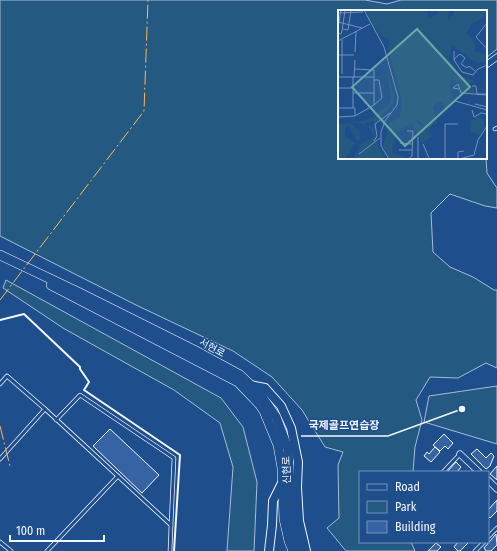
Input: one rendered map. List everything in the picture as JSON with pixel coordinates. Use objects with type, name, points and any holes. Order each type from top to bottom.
[{"type":"main road","name":"서현로","points":[[0,255],[194,350],[240,375],[260,394],[276,416],[288,449],[292,522],[300,551]]},
{"type":"main road","name":"서현로","points":[[0,261],[27,273],[238,382],[260,405],[268,418],[280,452],[284,519],[293,551]]},
{"type":"main road","name":"신현로","points":[[250,385],[265,388],[281,406],[291,428],[298,462],[297,487],[299,521],[306,551]]},
{"type":"main road","name":"신현로","points":[[269,551],[273,501],[282,483]]},
{"type":"street","points":[[487,64],[497,57]]},
{"type":"street","points":[[460,454],[478,471]]},
{"type":"street","points":[[489,482],[497,488]]},
{"type":"lane","points":[[0,384],[7,376],[171,525]]},
{"type":"lane","points":[[56,420],[80,395],[174,458],[170,551]]},
{"type":"lane","points":[[0,459],[45,409]]},
{"type":"lane","points":[[444,471],[460,454]]},
{"type":"lane","points":[[48,551],[118,476]]},
{"type":"lane","points":[[489,536],[497,528]]},
{"type":"lane","points":[[0,542],[9,551]]},
{"type":"lane","points":[[475,551],[483,543]]},
{"type":"green space","points":[[0,0],[365,0],[387,4],[401,0],[497,0],[497,49],[487,57],[487,10],[338,10],[338,159],[486,159],[487,173],[497,188],[497,208],[485,206],[450,194],[431,213],[433,252],[450,267],[473,277],[494,290],[497,290],[497,368],[486,363],[458,378],[430,377],[416,400],[422,420],[415,447],[413,471],[359,471],[359,543],[411,543],[415,551],[346,551],[327,528],[339,518],[338,465],[343,452],[325,447],[302,410],[272,377],[233,351],[136,305],[0,236]]},
{"type":"green space","points":[[6,280],[221,398],[243,427],[257,482],[254,551],[227,551],[233,467],[220,423],[174,390],[63,328],[3,288]]},
{"type":"green space","points":[[497,386],[497,444],[424,422],[429,396]]},
{"type":"building","points":[[110,429],[159,475],[142,493],[93,446]]},
{"type":"building","points":[[444,434],[453,443],[448,449],[445,446],[440,451],[433,445]]},
{"type":"building","points":[[435,447],[440,452],[431,462],[424,456],[427,452],[429,454]]},
{"type":"building","points":[[477,449],[486,458],[491,453],[494,456],[490,466],[486,469],[471,454]]},
{"type":"building","points":[[456,462],[461,467],[458,471],[448,471]]},
{"type":"building","points":[[497,466],[497,480],[490,474]]},
{"type":"building","points":[[497,500],[497,511],[490,518],[489,509]]},
{"type":"building","points":[[496,534],[497,545],[491,551],[486,551],[484,548]]},
{"type":"building","points":[[436,543],[441,547],[437,551],[428,551]]},
{"type":"building","points":[[457,543],[468,543],[460,551],[454,547]]},
{"type":"wall","points":[[0,320],[24,314],[80,367],[89,382],[84,390],[180,455],[174,551]]},
{"type":"power","points":[[0,300],[144,111],[148,0]]},
{"type":"power","points":[[0,426],[10,466]]},
{"type":"place","name":"국제골프연습장","points":[[462,409]]}]
